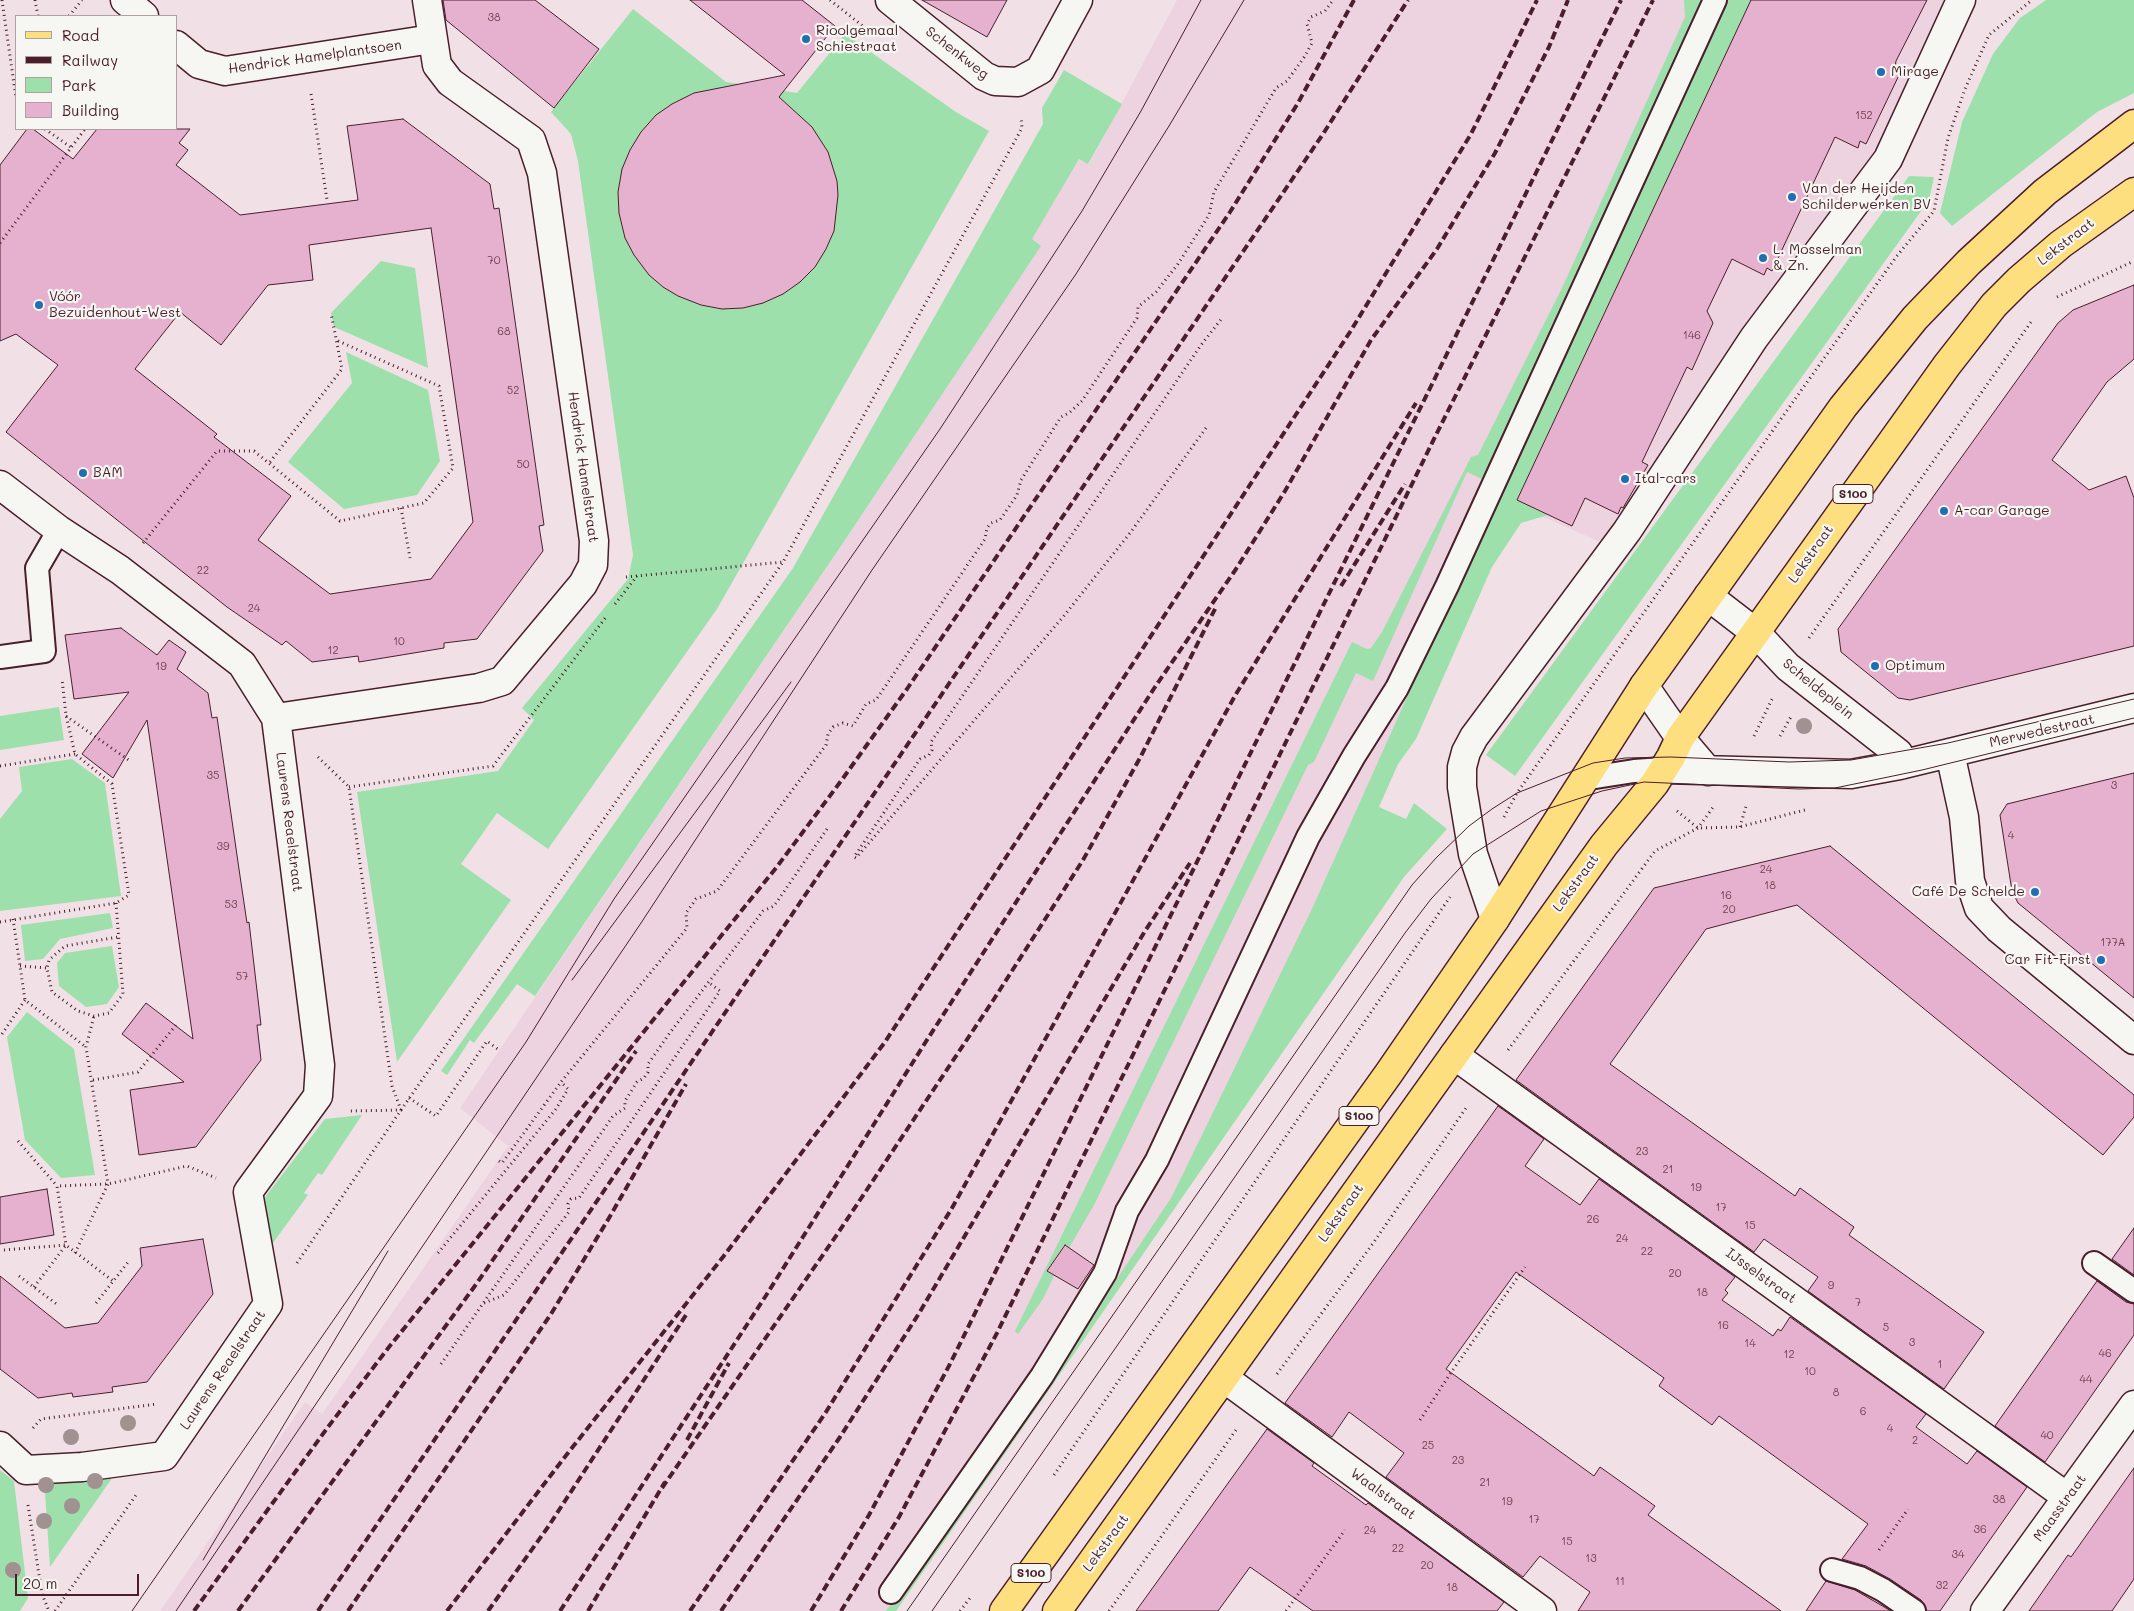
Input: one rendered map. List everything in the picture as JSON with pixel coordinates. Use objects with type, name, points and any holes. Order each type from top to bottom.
[{"type":"main road","name":"S100","points":[[1004,1611],[1322,1168],[1495,919],[1644,686],[1843,407],[1915,318],[2007,226],[2079,165],[2134,124]]},
{"type":"main road","name":"Lekstraat","points":[[1057,1611],[1598,852],[1654,783],[1680,738],[1947,365],[1994,305],[2018,280],[2062,244],[2134,192]]},
{"type":"street","points":[[125,0],[143,15]]},
{"type":"street","points":[[426,0],[432,39]]},
{"type":"street","name":"Schenkweg","points":[[890,0],[984,76],[995,81],[1018,82]]},
{"type":"street","points":[[1018,82],[1040,70],[1078,0]]},
{"type":"street","points":[[1495,919],[1475,861],[1462,787],[1462,767],[1466,752],[1474,737],[1627,531],[1754,338],[1888,159],[1961,0]]},
{"type":"street","name":"Hendrick Hamelplantsoen","points":[[178,47],[199,64],[225,71],[432,39]]},
{"type":"street","name":"Hendrick Hamelstraat","points":[[276,718],[480,688],[502,681],[583,584],[593,566],[594,541],[542,172],[531,140],[450,82],[438,65],[432,39]]},
{"type":"street","name":"Laurens Reaelstraat","points":[[0,485],[59,530],[120,570],[242,664],[276,718],[320,1065],[318,1096],[240,1188],[268,1304],[164,1456]]},
{"type":"street","name":"Scheldeplein","points":[[1708,596],[1756,633],[1788,667],[1898,753],[1900,765]]},
{"type":"street","points":[[1644,686],[1680,738],[1708,771]]},
{"type":"street","name":"Merwedestraat","points":[[1950,753],[2134,708]]},
{"type":"street","points":[[1663,769],[1851,774],[1950,753],[1964,817],[1970,881],[1980,908],[1999,929],[2134,1040]]},
{"type":"street","name":"IJsselstraat","points":[[1454,1055],[2068,1497]]},
{"type":"street","name":"Waalstraat","points":[[1224,1378],[1542,1611]]},
{"type":"street","name":"Maasstraat","points":[[1985,1611],[2134,1405]]},
{"type":"street","points":[[11,1457],[82,1467],[164,1456]]},
{"type":"lane","points":[[891,1592],[1042,1376],[1105,1273],[1128,1211],[1157,1160],[1308,837],[1354,756],[1398,688],[1439,603],[1715,0]]},
{"type":"lane","points":[[0,657],[44,651],[37,568],[59,530]]},
{"type":"lane","points":[[1583,779],[1634,771],[1663,769]]},
{"type":"lane","points":[[2094,1262],[2134,1291]]},
{"type":"lane","points":[[1832,1570],[1868,1582],[1914,1611]]},
{"type":"path","points":[[2,0],[15,91]]},
{"type":"path","points":[[35,0],[38,15]]},
{"type":"path","points":[[70,15],[82,0]]},
{"type":"path","points":[[830,0],[865,28]]},
{"type":"path","points":[[499,1161],[502,1163],[551,1093],[687,928],[686,913],[696,899],[717,891],[826,745],[832,726],[843,723],[853,726],[866,704],[876,700],[986,539],[987,528],[991,523],[1000,520],[1016,495],[1021,480],[1060,417],[1069,414],[1082,400],[1137,318],[1140,304],[1156,292],[1178,264],[1209,215],[1214,192],[1276,88],[1287,81],[1312,43],[1307,24],[1311,17],[1325,11],[1333,0]]},
{"type":"path","points":[[1048,1483],[1475,861],[1491,842],[1517,793],[1586,692],[1896,257],[1934,211],[1948,138],[1965,89],[1989,35],[2032,0]]},
{"type":"path","points":[[306,58],[327,200]]},
{"type":"path","points":[[268,1304],[409,1098],[783,562],[1022,128],[1018,82]]},
{"type":"path","points":[[46,130],[72,148]]},
{"type":"path","points":[[0,243],[84,130]]},
{"type":"path","points":[[2053,300],[2134,261]]},
{"type":"path","points":[[270,462],[342,369],[331,313]]},
{"type":"path","points":[[1206,428],[1130,533],[1063,617],[856,858],[854,857],[920,759],[929,755],[932,750],[932,742],[1201,346],[1223,317]]},
{"type":"path","points":[[1109,1611],[1256,1401],[1374,1242],[1486,1078],[1582,954],[1655,851],[1698,828],[1728,786],[1788,667],[2034,318]]},
{"type":"path","points":[[120,570],[217,451],[254,451],[340,520],[424,503],[452,468],[439,386],[336,340]]},
{"type":"path","points":[[401,508],[410,558]]},
{"type":"path","points":[[583,584],[637,576],[783,562]]},
{"type":"path","points":[[0,922],[116,902],[129,895],[112,784],[75,754],[66,715],[59,651],[44,651]]},
{"type":"path","points":[[66,715],[130,761]]},
{"type":"path","points":[[0,766],[75,754]]},
{"type":"path","points":[[316,755],[349,787],[392,1086],[401,1110]]},
{"type":"path","points":[[441,1364],[613,1116],[624,1108],[624,1101],[637,1082],[644,1078],[648,1072],[648,1064],[708,982],[763,912],[774,906],[827,829]]},
{"type":"path","points":[[116,902],[123,994],[110,1013],[94,1016],[78,1010],[52,992],[47,968],[48,960],[65,946],[118,937]]},
{"type":"path","points":[[2,1034],[25,1000],[13,919]]},
{"type":"path","points":[[20,966],[47,968]]},
{"type":"path","points":[[483,1303],[504,1295],[569,1212],[568,1204],[571,1199],[579,1198],[720,991],[708,982]]},
{"type":"path","points":[[25,1000],[86,1047]]},
{"type":"path","points":[[76,1252],[108,1184],[93,1080],[86,1047],[94,1016]]},
{"type":"path","points":[[93,1080],[138,1072],[176,1025]]},
{"type":"path","points":[[409,1098],[436,1116],[487,1041],[499,1050]]},
{"type":"path","points":[[438,1253],[556,1109],[568,1089],[561,1082]]},
{"type":"path","points":[[306,1112],[401,1110]]},
{"type":"path","points":[[18,1141],[57,1186],[66,1245],[34,1287]]},
{"type":"path","points":[[57,1186],[108,1184],[187,1166],[240,1188]]},
{"type":"path","points":[[4,1250],[66,1245],[113,1281]]},
{"type":"path","points":[[96,1304],[128,1261]]},
{"type":"path","points":[[1420,1420],[1450,1374],[1526,1267]]},
{"type":"path","points":[[19,1276],[58,1305]]},
{"type":"path","points":[[49,1611],[42,1594],[28,1506],[11,1457],[41,1419],[160,1403],[189,1421]]},
{"type":"path","points":[[55,1611],[164,1456]]},
{"type":"path","points":[[1286,1611],[1345,1530]]},
{"type":"path","points":[[960,1611],[970,1596]]},
{"type":"shaded area","points":[[1177,0],[1951,0],[1881,156],[1607,545],[1500,498],[1368,806],[1190,1176],[891,1611],[160,1611],[305,1402],[322,1414],[508,1146],[460,1108],[841,546],[1040,247],[1031,239],[1079,159],[1089,164]]},
{"type":"green space","points":[[1684,0],[1706,0],[1484,480],[1467,472],[1373,681],[1356,673],[1314,762],[1308,765],[1094,1205],[1069,1248],[1064,1245],[1047,1271],[1054,1276],[1043,1299],[1018,1334],[1015,1331],[1352,642],[1367,649],[1371,648],[1382,632],[1471,457],[1478,455],[1562,288],[1685,17]]},
{"type":"green space","points":[[1727,0],[1751,0],[1517,500],[1548,515],[1521,523],[1492,567],[1416,739],[1398,764],[1379,807],[1406,819],[1414,803],[1447,829],[1404,877],[896,1611],[886,1611],[1060,1364],[1171,1198],[1311,911],[1497,497]]},
{"type":"green space","points":[[2046,0],[2134,0],[2134,93],[2097,112],[1952,226],[1940,213],[1962,122],[1993,54],[2020,18]]},
{"type":"green space","points":[[633,9],[726,82],[797,93],[845,34],[956,112],[989,131],[717,609],[548,849],[497,813],[461,864],[511,900],[397,1062],[357,792],[498,771],[534,720],[522,708],[628,579],[633,555],[578,161],[571,134],[551,112]]},
{"type":"green space","points":[[1064,70],[1122,104],[1088,164],[1079,159],[1032,239],[1041,246],[841,546],[535,996],[517,984],[474,1043],[470,1040],[447,1075],[441,1071],[793,568],[1043,124],[1042,108]]},
{"type":"green space","points":[[1909,176],[1934,177],[1929,200],[1515,776],[1486,755]]},
{"type":"green space","points":[[381,261],[415,268],[428,368],[334,327],[331,313]]},
{"type":"green space","points":[[346,352],[428,390],[440,461],[417,495],[344,509],[288,462],[352,383]]},
{"type":"green space","points":[[59,707],[64,740],[0,750],[0,716]]},
{"type":"green space","points":[[72,759],[105,783],[121,896],[0,911],[0,819],[22,791],[19,767]]},
{"type":"green space","points":[[110,913],[113,928],[60,939],[43,959],[25,961],[21,925]]},
{"type":"green space","points":[[112,946],[119,987],[107,1004],[86,1007],[59,986],[57,963],[65,953]]},
{"type":"green space","points":[[27,1012],[74,1049],[95,1175],[61,1178],[25,1140],[7,1037]]},
{"type":"green space","points":[[362,1115],[322,1175],[318,1173],[304,1193],[308,1195],[270,1247],[262,1201],[325,1119]]},
{"type":"green space","points":[[0,1470],[14,1481],[28,1598],[20,1611],[0,1611]]},
{"type":"green space","points":[[117,1471],[50,1567],[44,1478]]},
{"type":"building","points":[[443,0],[535,0],[599,49],[554,108],[446,20]]},
{"type":"building","points":[[690,0],[802,0],[835,26],[779,97],[812,127],[828,152],[837,181],[838,195],[834,231],[815,267],[800,282],[783,294],[763,303],[743,308],[722,309],[701,305],[678,296],[663,287],[649,275],[634,255],[625,238],[619,213],[618,192],[622,169],[630,150],[641,132],[656,115],[672,104],[694,93],[785,75]]},
{"type":"building","points":[[922,0],[1007,0],[987,37]]},
{"type":"building","points":[[1751,0],[1927,0],[1896,61],[1895,68],[1901,71],[1866,144],[1860,141],[1858,148],[1835,137],[1772,271],[1767,268],[1764,275],[1732,259],[1707,311],[1713,323],[1692,370],[1687,367],[1642,462],[1648,465],[1623,508],[1621,507],[1618,514],[1585,498],[1572,526],[1517,500]]},
{"type":"building","points":[[403,119],[490,184],[494,209],[499,208],[544,525],[539,526],[543,551],[477,639],[444,643],[444,648],[359,662],[358,656],[312,662],[286,641],[282,645],[227,607],[6,432],[58,365],[16,334],[0,341],[0,165],[26,130],[34,130],[73,159],[96,130],[190,129],[179,143],[188,150],[176,165],[240,215],[358,200],[347,126]],"holes":[[[431,228],[473,522],[431,579],[330,594],[258,540],[291,496],[214,437],[217,434],[135,369],[180,312],[221,345],[268,285],[313,280],[309,245]]]},
{"type":"building","points":[[2134,285],[2134,359],[2107,382],[2052,460],[2089,490],[2126,476],[2134,498],[2134,646],[1910,700],[1898,698],[1841,652],[1838,629],[2058,323],[2073,310]]},
{"type":"building","points":[[121,628],[157,655],[169,640],[186,652],[177,669],[208,693],[212,718],[217,717],[247,923],[249,922],[261,1025],[257,1025],[261,1060],[196,1147],[139,1155],[130,1090],[184,1082],[122,1034],[146,1003],[193,1039],[147,720],[113,778],[82,754],[129,692],[74,699],[65,635]]},
{"type":"building","points":[[2134,773],[2134,998],[2018,903],[2012,891],[2000,815],[2007,804]]},
{"type":"building","points":[[1830,846],[2134,1095],[2134,1117],[2103,1155],[1797,905],[1706,929],[1610,1064],[1795,1196],[1800,1188],[1854,1227],[1849,1235],[1984,1332],[1944,1389],[1808,1291],[1818,1277],[1764,1239],[1754,1252],[1516,1080],[1654,888]]},
{"type":"building","points":[[1498,1106],[1544,1139],[1525,1166],[1580,1205],[1599,1179],[1735,1277],[1725,1290],[1728,1293],[1722,1300],[1773,1336],[1778,1329],[1781,1331],[1790,1317],[1926,1414],[1916,1427],[1967,1464],[1977,1451],[2027,1487],[1940,1611],[1927,1611],[1921,1600],[1890,1579],[1866,1566],[1842,1559],[1868,1524],[1719,1416],[1712,1425],[1659,1386],[1664,1378],[1516,1272],[1446,1369],[1594,1476],[1600,1467],[1655,1506],[1648,1515],[1781,1611],[1578,1611],[1590,1592],[1540,1556],[1523,1577],[1386,1477],[1404,1453],[1349,1412],[1332,1437],[1285,1403]]},
{"type":"building","points":[[47,1189],[54,1235],[0,1244],[0,1197]]},
{"type":"building","points":[[2134,1228],[2134,1275],[2112,1259]]},
{"type":"building","points":[[203,1239],[213,1294],[147,1382],[112,1387],[113,1392],[73,1397],[72,1393],[38,1398],[0,1369],[0,1276],[65,1328],[98,1323],[142,1266],[140,1248]]},
{"type":"building","points":[[1065,1245],[1094,1265],[1078,1289],[1047,1271]]},
{"type":"building","points":[[2097,1281],[2126,1302],[2134,1304],[2134,1335],[2045,1462],[1995,1426]]},
{"type":"building","points":[[1267,1429],[1314,1463],[1312,1466],[1366,1505],[1368,1503],[1504,1602],[1497,1611],[1313,1611],[1250,1567],[1218,1611],[1136,1611]]},
{"type":"building","points":[[2134,1468],[2134,1579],[2112,1611],[2029,1611],[2068,1555],[2071,1557]]},
{"type":"building","points":[[1826,1581],[1855,1590],[1891,1611],[1806,1611]]},
{"type":"tram line","points":[[132,1611],[526,1042],[614,899],[940,429],[1082,211],[1141,111],[1201,0]]},
{"type":"tram line","points":[[176,1611],[641,923],[872,570],[1076,274],[1169,126],[1244,0]]},
{"type":"tram line","points":[[572,980],[791,682]]},
{"type":"tram line","points":[[907,1611],[1412,885],[1469,826],[1517,793],[1593,763],[1625,758],[1671,757],[1789,762],[1851,760],[1948,743],[2134,699]]},
{"type":"tram line","points":[[932,1611],[1405,933],[1431,899],[1473,854],[1541,811],[1602,791],[1644,782],[1799,789],[1835,788],[1922,770],[2134,718]]},
{"type":"tram line","points":[[203,1560],[388,1251]]},
{"type":"railway","points":[[194,1611],[328,1427],[389,1347],[776,868],[841,781],[907,689],[1230,212],[1298,103],[1354,0]]},
{"type":"railway","points":[[318,1611],[1323,134],[1408,0]]},
{"type":"railway","points":[[447,1611],[564,1458],[723,1257],[885,1042],[1350,332],[1471,134],[1537,0]]},
{"type":"railway","points":[[560,1611],[767,1294],[925,1043],[1155,687],[1236,569],[1285,491],[1371,340],[1437,249],[1495,153],[1549,47],[1568,0]]},
{"type":"railway","points":[[811,1611],[869,1515],[950,1364],[1621,0]]},
{"type":"railway","points":[[841,1611],[899,1517],[997,1333],[1433,441],[1653,0]]},
{"type":"railway","points":[[690,1611],[826,1412],[952,1208],[1236,694],[1416,403]]},
{"type":"railway","points":[[1341,586],[1405,484]]},
{"type":"railway","points":[[662,1488],[838,1233],[994,999],[1083,860],[1140,758],[1216,607]]},
{"type":"railway","points":[[721,1611],[840,1437],[918,1315],[1145,931],[1190,863]]},
{"type":"railway","points":[[238,1611],[477,1283],[636,1051]]},
{"type":"railway","points":[[348,1611],[551,1314],[686,1084]]},
{"type":"railway","points":[[488,1611],[548,1527],[688,1312]]},
{"type":"railway","points":[[687,1440],[729,1363]]},
{"type":"railway","points":[[588,1611],[665,1482]]},
{"type":"place","name":"Rioolgemaal Schiestraat","points":[[806,39]]},
{"type":"place","name":"Mirage","points":[[1881,72]]},
{"type":"place","name":"Van der Heijden Schilderwerken BV","points":[[1792,197]]},
{"type":"place","name":"L. Mosselman & Zn.","points":[[1763,258]]},
{"type":"place","name":"Vóór Bezuidenhout-West","points":[[39,305]]},
{"type":"place","name":"BAM","points":[[83,473]]},
{"type":"place","name":"Ital-cars","points":[[1625,479]]},
{"type":"place","name":"A-car Garage","points":[[1944,511]]},
{"type":"place","name":"Optimum","points":[[1875,666]]},
{"type":"place","name":"Café De Schelde","points":[[2035,892]]},
{"type":"place","name":"Car Fit-First","points":[[2101,960]]}]
